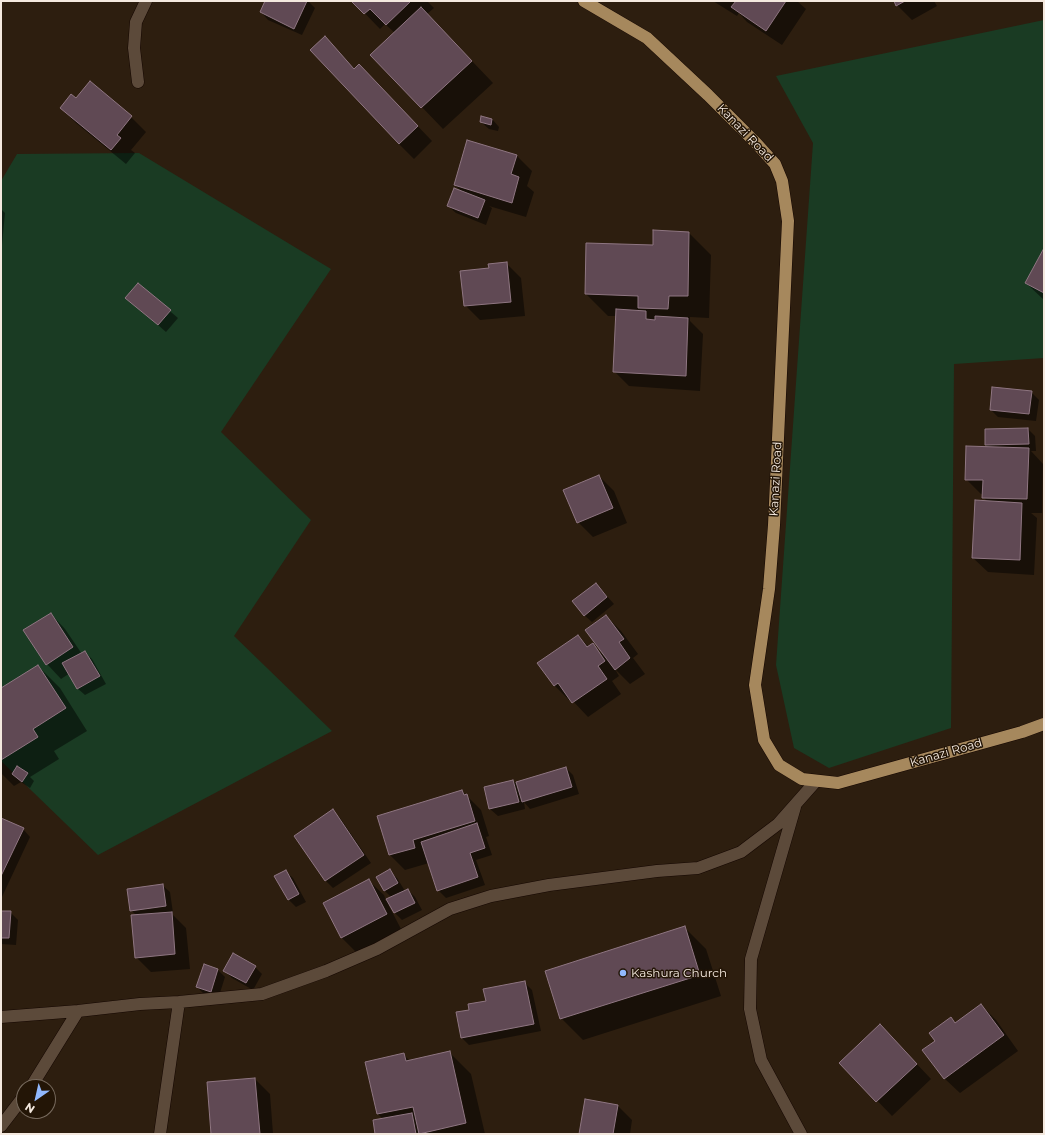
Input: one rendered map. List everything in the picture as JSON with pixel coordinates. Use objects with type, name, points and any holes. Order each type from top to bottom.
[{"type":"main road","name":"Kanazi Road","points":[[584,1],[647,38],[756,143],[775,164],[782,181],[788,221],[774,525],[769,589],[755,685],[764,740],[779,766],[802,779],[838,783],[1022,732],[1044,724]]},
{"type":"street","points":[[138,82],[134,48],[136,22],[146,1]]},
{"type":"street","points":[[1,1017],[262,994],[326,971],[377,948],[450,909],[491,896],[550,885],[657,871],[698,868],[741,852],[778,824],[816,781]]},
{"type":"street","points":[[796,804],[751,959],[750,1009],[761,1060],[801,1134]]},
{"type":"street","points":[[160,1134],[179,1002]]},
{"type":"street","points":[[36,1079],[78,1011]]},
{"type":"street","points":[[1,1126],[16,1106]]},
{"type":"green space","points":[[1044,20],[1044,358],[954,364],[951,728],[829,768],[794,748],[776,665],[813,143],[776,76]]},
{"type":"green space","points":[[139,153],[331,269],[221,432],[311,520],[234,636],[332,731],[98,855],[1,761],[1,181],[17,154]]},
{"type":"building","points":[[265,1],[307,1],[294,29],[260,12]]},
{"type":"building","points":[[351,1],[411,1],[386,25],[370,9],[364,14]]},
{"type":"building","points":[[736,1],[786,1],[766,31],[731,7]]},
{"type":"building","points":[[894,1],[905,1],[896,6]]},
{"type":"building","points":[[421,7],[472,61],[421,108],[370,55]]},
{"type":"building","points":[[325,36],[354,69],[359,64],[418,126],[399,144],[310,50]]},
{"type":"building","points":[[90,81],[132,116],[117,135],[121,138],[111,150],[60,108],[71,94],[76,98]]},
{"type":"building","points":[[481,116],[492,119],[491,125],[480,122]]},
{"type":"building","points":[[467,140],[517,155],[511,174],[519,177],[512,203],[454,185]]},
{"type":"building","points":[[454,188],[485,200],[478,218],[447,206]]},
{"type":"building","points":[[653,230],[689,232],[688,296],[669,296],[668,309],[638,308],[638,296],[585,294],[586,243],[653,245]]},
{"type":"building","points":[[1044,248],[1044,293],[1025,283]]},
{"type":"building","points":[[507,262],[511,302],[464,306],[460,271],[489,268],[488,264]]},
{"type":"building","points":[[138,283],[171,310],[158,325],[125,298]]},
{"type":"building","points":[[616,309],[646,311],[646,319],[655,320],[655,316],[688,318],[686,376],[613,372]]},
{"type":"building","points":[[992,387],[1032,391],[1029,414],[990,410]]},
{"type":"building","points":[[1028,428],[1029,444],[985,445],[985,429]]},
{"type":"building","points":[[966,446],[1029,448],[1027,499],[982,498],[983,480],[965,480]]},
{"type":"building","points":[[599,475],[613,508],[577,523],[563,490]]},
{"type":"building","points":[[975,500],[1022,503],[1020,560],[972,558]]},
{"type":"building","points":[[596,583],[607,597],[584,616],[572,601]]},
{"type":"building","points":[[51,613],[73,647],[46,665],[23,630]]},
{"type":"building","points":[[606,615],[624,639],[619,642],[630,658],[615,670],[585,630]]},
{"type":"building","points":[[578,635],[587,647],[593,643],[605,661],[598,666],[607,679],[572,703],[558,683],[554,686],[537,663]]},
{"type":"building","points":[[85,651],[100,676],[77,689],[62,663]]},
{"type":"building","points":[[38,665],[66,708],[33,729],[38,737],[1,760],[1,688]]},
{"type":"building","points":[[17,766],[28,773],[22,782],[12,774]]},
{"type":"building","points":[[566,767],[572,787],[522,802],[516,782]]},
{"type":"building","points":[[513,780],[519,802],[489,809],[484,787]]},
{"type":"building","points":[[462,790],[464,795],[467,794],[475,821],[413,840],[415,848],[389,855],[377,816]]},
{"type":"building","points":[[333,809],[364,855],[325,881],[294,836]]},
{"type":"building","points":[[1,818],[24,828],[1,876]]},
{"type":"building","points":[[477,823],[485,848],[470,853],[478,877],[437,891],[421,842]]},
{"type":"building","points":[[390,869],[398,883],[384,891],[376,877]]},
{"type":"building","points":[[286,870],[299,894],[288,900],[274,876]]},
{"type":"building","points":[[369,879],[387,914],[341,938],[323,903]]},
{"type":"building","points":[[163,884],[166,906],[130,911],[127,889]]},
{"type":"building","points":[[408,889],[415,903],[394,913],[386,899]]},
{"type":"building","points":[[1,911],[11,911],[9,938],[1,938]]},
{"type":"building","points":[[172,912],[175,954],[135,958],[131,915]]},
{"type":"building","name":"Kashura Church","points":[[685,926],[700,975],[560,1019],[545,971]]},
{"type":"building","points":[[233,953],[256,966],[246,983],[223,971]]},
{"type":"building","points":[[204,964],[218,969],[211,992],[196,987]]},
{"type":"building","points":[[525,981],[534,1024],[461,1038],[456,1012],[469,1010],[468,1004],[486,1001],[483,989]]},
{"type":"building","points":[[981,1004],[1004,1035],[944,1079],[922,1050],[935,1041],[929,1033],[951,1017],[955,1023]]},
{"type":"building","points":[[880,1024],[917,1064],[876,1102],[839,1063]]},
{"type":"building","points":[[450,1051],[466,1123],[419,1134],[413,1107],[377,1114],[365,1062],[404,1053],[406,1061]]},
{"type":"building","points":[[255,1078],[260,1134],[211,1134],[207,1082]]},
{"type":"building","points":[[585,1099],[618,1105],[613,1134],[579,1134]]},
{"type":"building","points":[[412,1113],[416,1134],[375,1134],[373,1120]]},
{"type":"place","name":"Kashura Church","points":[[623,973]]}]
